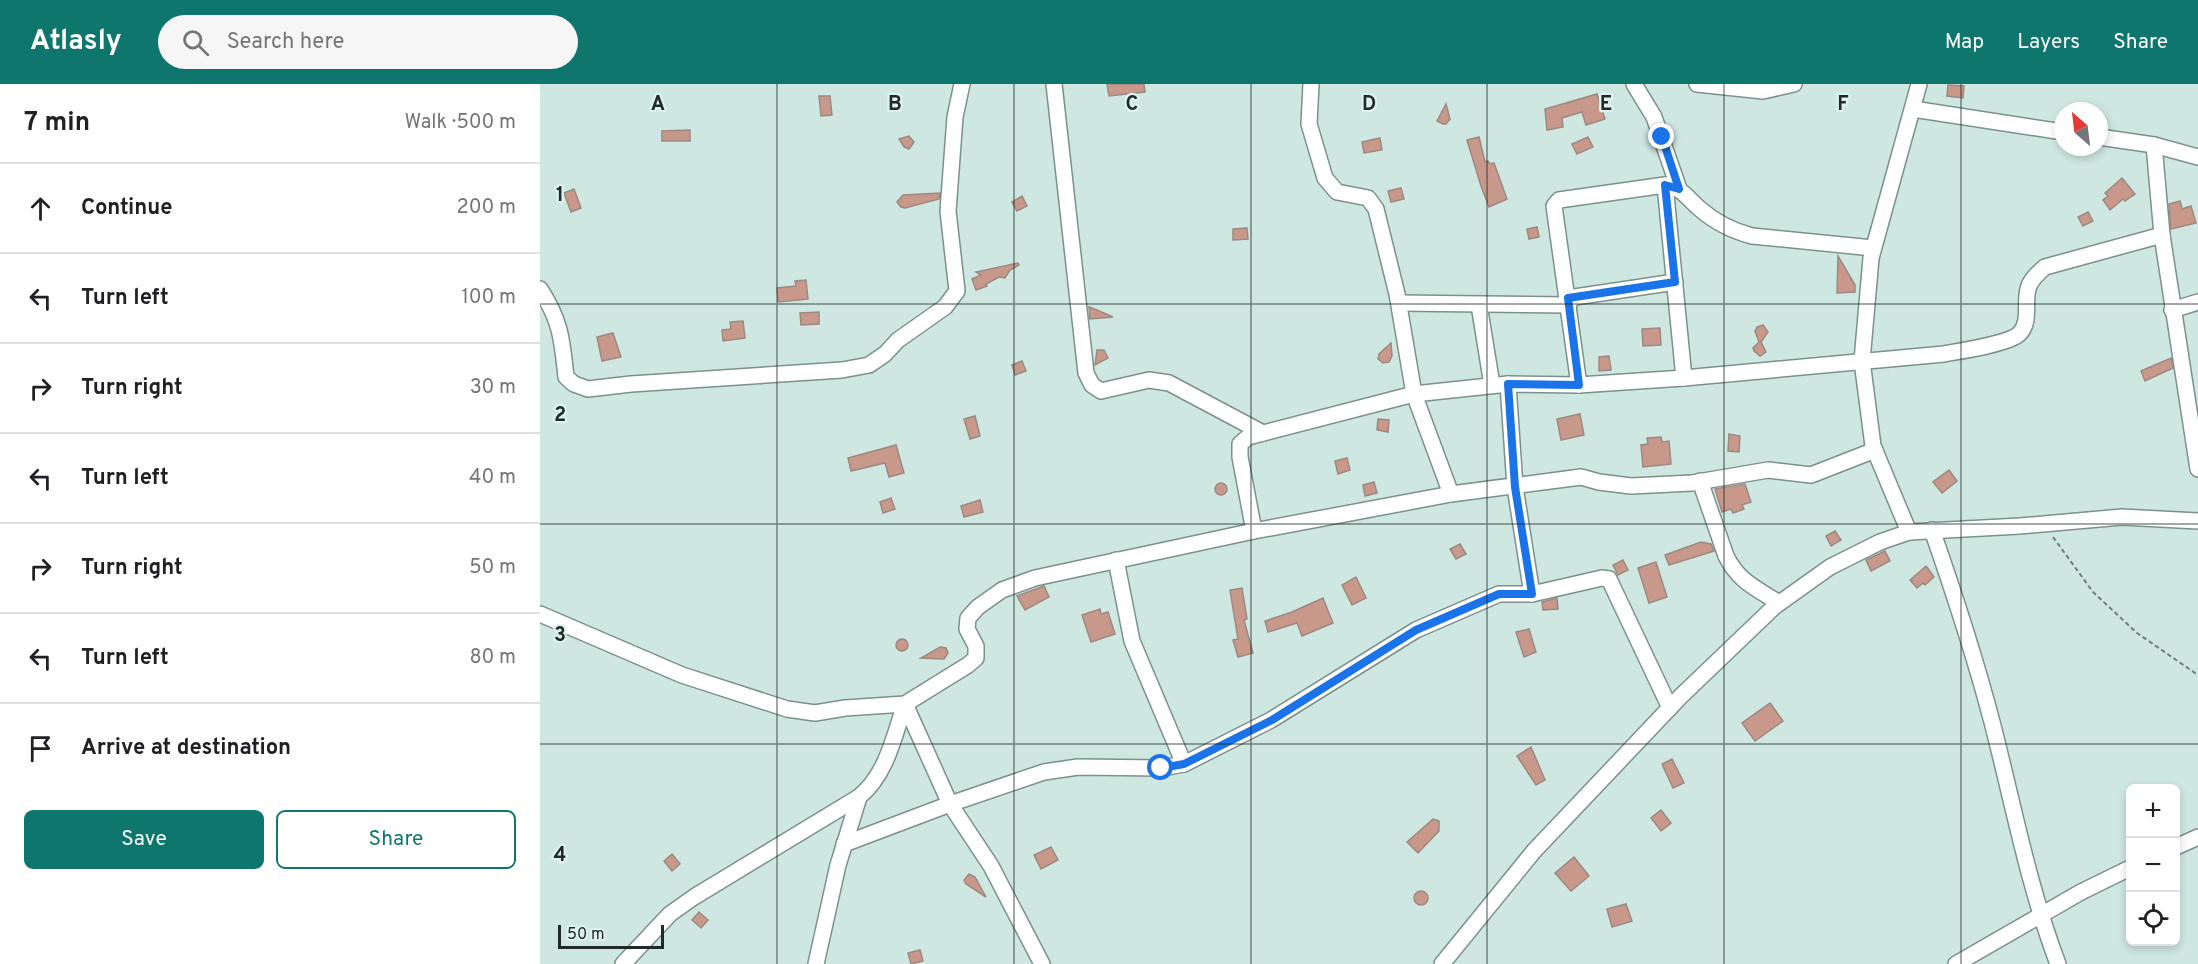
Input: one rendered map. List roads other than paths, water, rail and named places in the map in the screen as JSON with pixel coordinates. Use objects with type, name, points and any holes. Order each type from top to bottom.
[{"type":"street","points":[[540,289],[554,311],[562,340],[566,377],[574,384],[588,389],[842,370],[869,365],[885,354],[898,340],[945,307],[957,291],[948,211],[955,117],[962,84]]},
{"type":"street","points":[[1054,84],[1086,373],[1092,385],[1101,391],[1149,380],[1169,383],[1263,433]]},
{"type":"street","points":[[1311,84],[1309,124],[1325,178],[1337,192],[1362,196],[1373,203],[1382,229],[1399,303],[1414,394],[1451,494]]},
{"type":"street","points":[[1634,84],[1654,117],[1672,187],[1675,282],[1684,378]]},
{"type":"street","points":[[1698,84],[1763,91],[1794,84]]},
{"type":"street","points":[[1909,532],[1875,450],[1862,362],[1871,258],[1919,84]]},
{"type":"street","points":[[1913,109],[2054,131]]},
{"type":"street","points":[[2108,138],[2154,145],[2198,157]]},
{"type":"street","points":[[2154,145],[2162,235],[2172,310],[2198,469]]},
{"type":"street","points":[[1579,385],[1554,206],[1557,201],[1654,185],[1672,187],[1717,221],[1752,236],[1874,248]]},
{"type":"street","points":[[1254,531],[1240,458],[1240,444],[1248,437],[1414,394],[1508,384],[1579,385],[1684,378],[1944,354],[2009,339],[2019,334],[2025,326],[2028,289],[2038,273],[2045,267],[2162,235]]},
{"type":"street","points":[[1399,303],[1479,305],[1569,301],[1675,282]]},
{"type":"street","points":[[2172,310],[2198,302]]},
{"type":"street","points":[[1479,305],[1492,385]]},
{"type":"street","points":[[1508,384],[1515,487],[1532,594]]},
{"type":"street","points":[[540,614],[682,675],[787,709],[815,713],[845,708],[905,704],[968,665],[976,657],[976,646],[967,629],[968,618],[978,607],[1002,590],[1035,578],[1254,531],[1451,494],[1581,477],[1631,486],[1700,481],[1768,470],[1811,475],[1875,450]]},
{"type":"street","points":[[1700,481],[1732,568],[1739,577],[1779,603]]},
{"type":"street","points":[[1442,964],[1534,851],[1670,708],[1779,603],[1830,567],[1880,542],[1909,532],[2122,517],[2198,521]]},
{"type":"street","points":[[1932,530],[1979,674],[2040,915],[2058,964]]},
{"type":"street","points":[[1116,560],[1132,641],[1184,764]]},
{"type":"street","points":[[844,844],[1044,772],[1078,767],[1161,768],[1184,764],[1272,720],[1416,630],[1499,594],[1532,594],[1602,578],[1610,579],[1670,708]]},
{"type":"street","points":[[623,964],[670,914],[694,897],[859,797],[871,787],[879,775],[905,704]]},
{"type":"street","points":[[905,704],[950,804],[991,866],[1042,964]]},
{"type":"street","points":[[816,964],[844,844],[859,797]]},
{"type":"street","points":[[2180,845],[2198,837]]},
{"type":"street","points":[[1956,964],[2040,915],[2126,870]]}]
